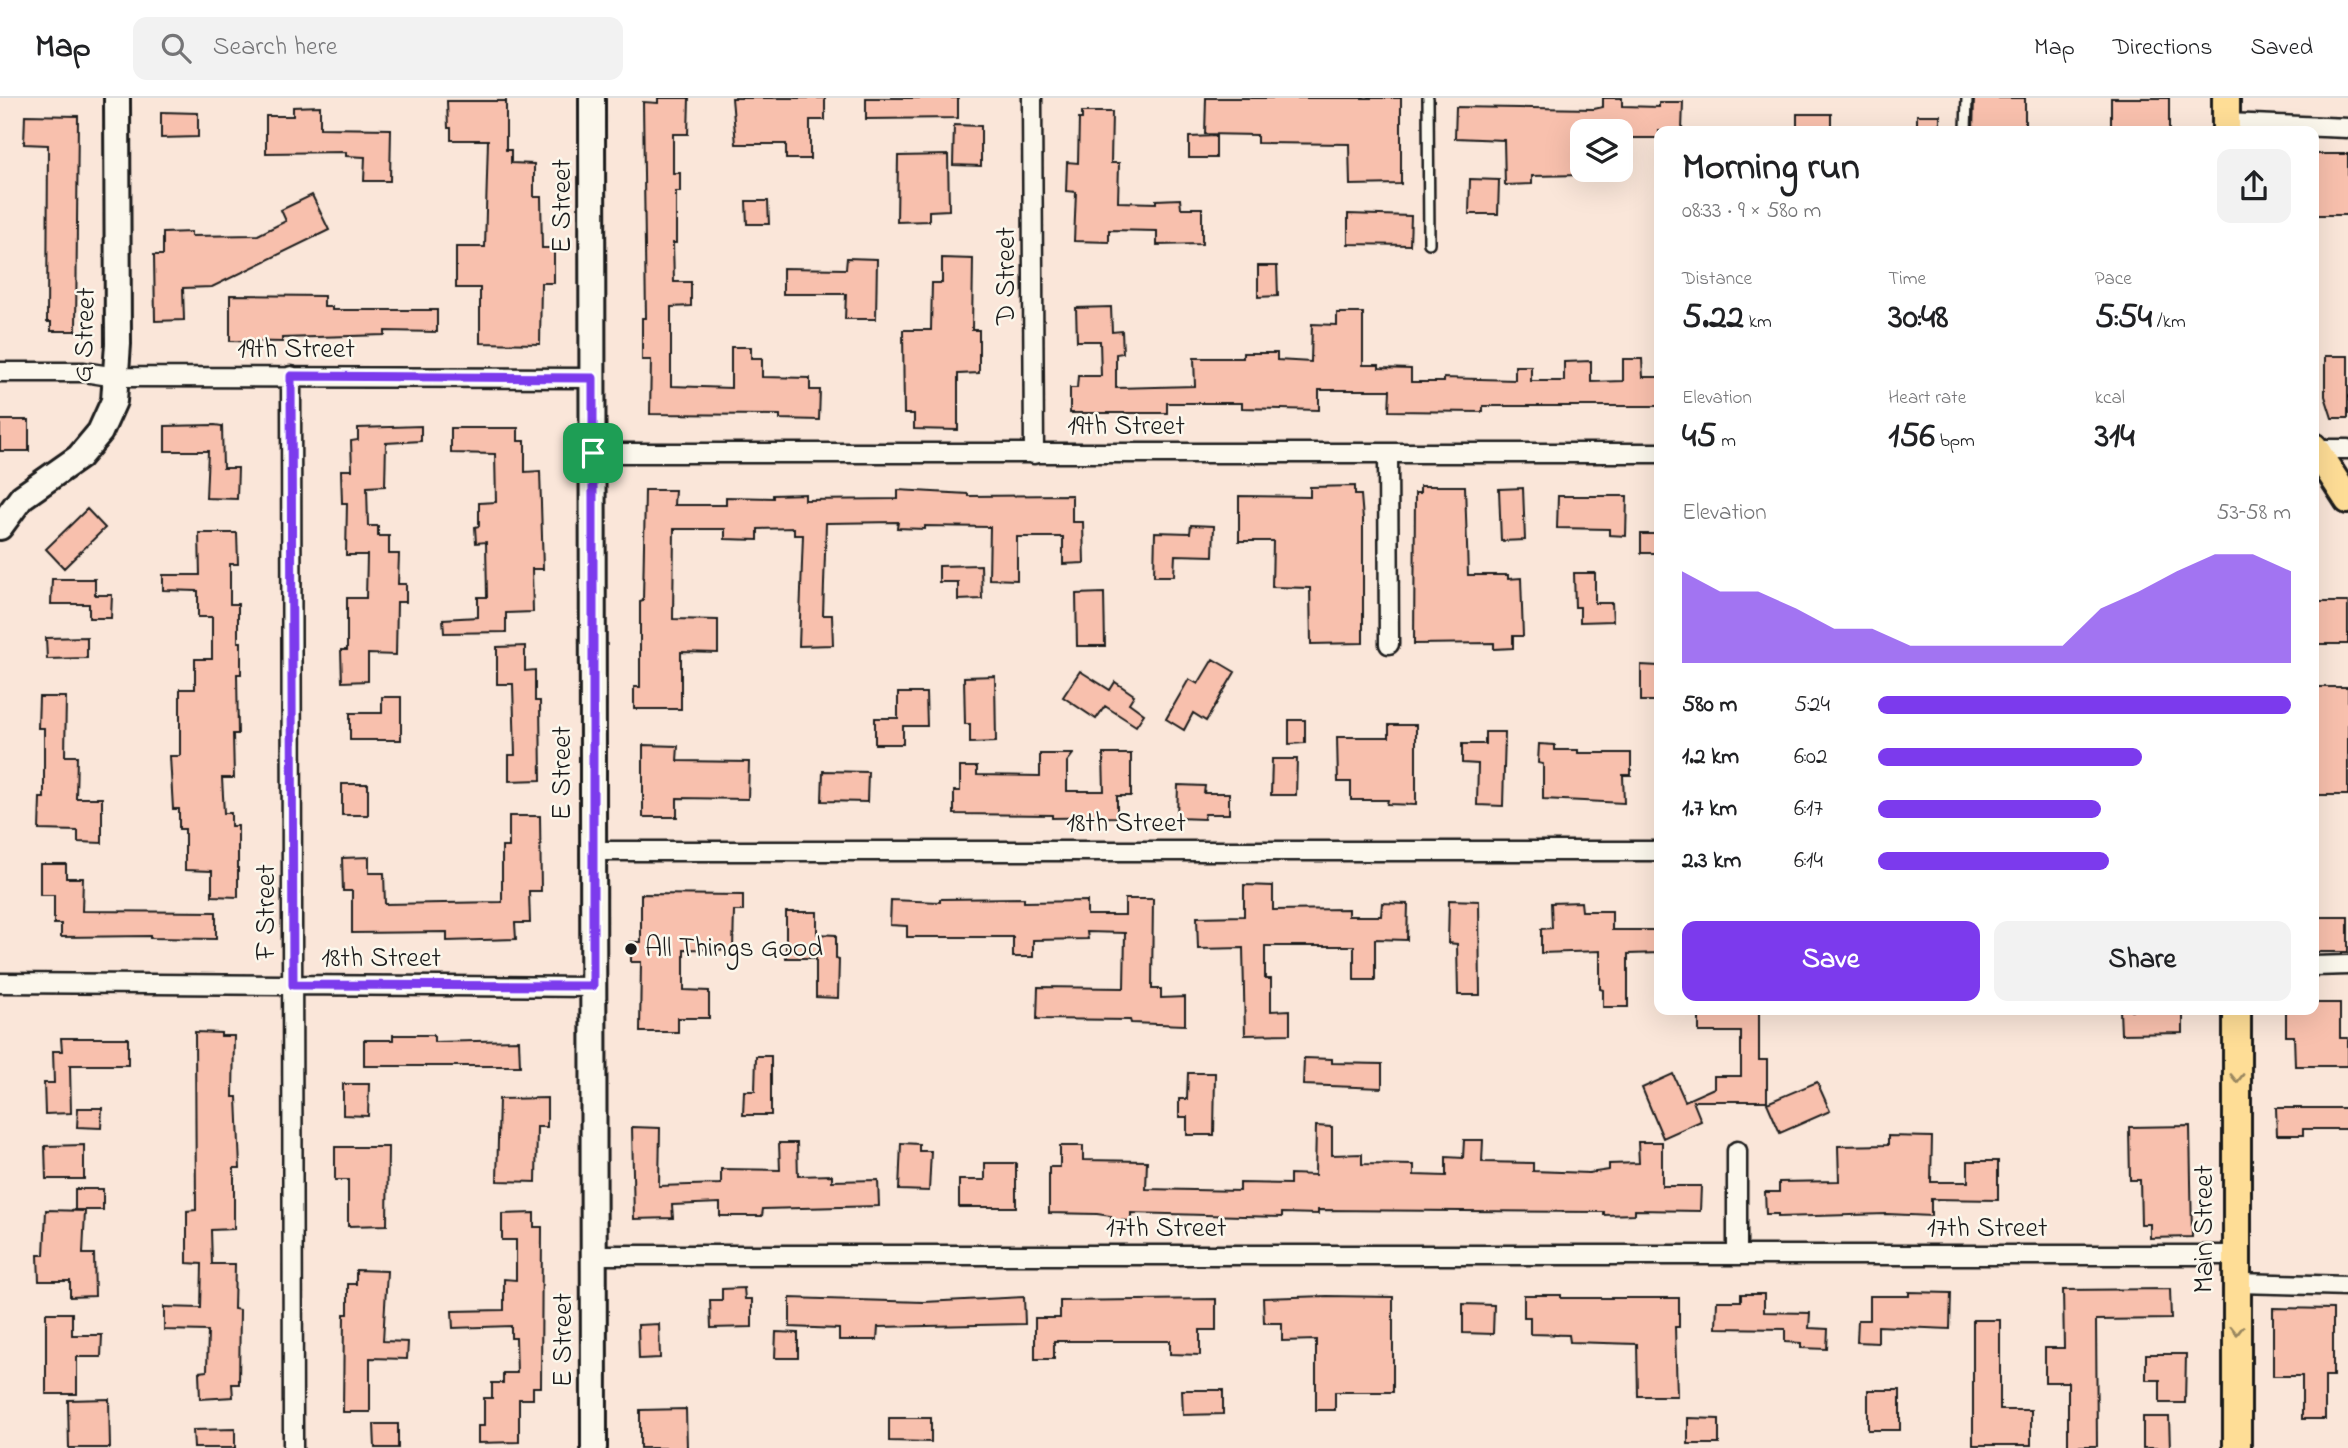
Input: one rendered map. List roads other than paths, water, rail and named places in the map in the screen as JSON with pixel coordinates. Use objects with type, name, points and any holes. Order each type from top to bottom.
[{"type":"main road","points":[[2319,456],[2348,500]]},
{"type":"main road","name":"Main Street","points":[[2236,1448],[2237,1015]]},
{"type":"street","name":"G Street","points":[[0,527],[22,497],[79,457],[100,432],[114,401],[117,98]]},
{"type":"street","name":"E Street","points":[[592,98],[594,1448]]},
{"type":"street","name":"D Street","points":[[1032,98],[1034,454]]},
{"type":"street","points":[[2226,117],[2348,128]]},
{"type":"street","name":"19th Street","points":[[0,372],[84,372],[116,377],[593,378]]},
{"type":"street","name":"F Street","points":[[291,376],[292,1448]]},
{"type":"street","points":[[2319,448],[2348,449]]},
{"type":"street","name":"19th Street","points":[[593,453],[1654,453]]},
{"type":"street","points":[[1388,453],[1388,644]]},
{"type":"street","name":"18th Street","points":[[593,851],[1654,850]]},
{"type":"street","points":[[2319,966],[2348,965]]},
{"type":"street","name":"18th Street","points":[[0,983],[593,986]]},
{"type":"street","points":[[1737,1151],[1737,1255]]},
{"type":"street","name":"17th Street","points":[[594,1255],[2236,1255]]},
{"type":"street","points":[[2236,1283],[2348,1286]]},
{"type":"lane","points":[[1428,98],[1429,243]]},
{"type":"lane","points":[[1966,126],[1967,98]]},
{"type":"place","name":"All Things Good","points":[[631,949]]}]
